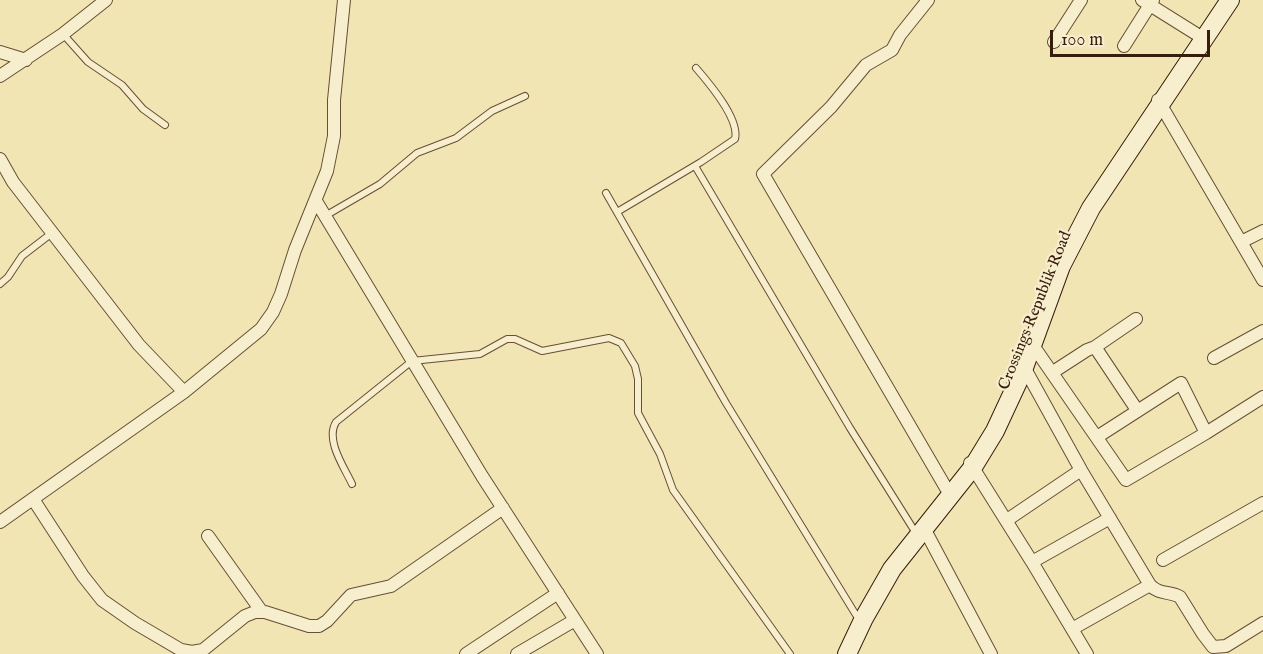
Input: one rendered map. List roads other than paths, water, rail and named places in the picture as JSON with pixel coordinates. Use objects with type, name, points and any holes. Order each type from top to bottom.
[{"type":"street","points":[[0,76],[63,34],[106,0]]},
{"type":"street","points":[[0,522],[184,392],[261,329],[267,321],[281,294],[295,250],[327,171],[334,136],[334,100],[344,0]]},
{"type":"street","points":[[928,0],[900,35],[892,50],[866,65],[831,107],[764,174],[946,488]]},
{"type":"street","points":[[1054,42],[1081,0]]},
{"type":"street","name":"Crossings Republik Road","points":[[837,654],[856,615],[889,558],[920,530],[946,488],[970,463],[1017,366],[1044,282],[1055,254],[1072,222],[1159,100],[1220,0]]},
{"type":"street","points":[[848,654],[864,618],[888,577],[1000,421],[1024,367],[1061,266],[1091,208],[1159,100],[1230,0]]},
{"type":"street","points":[[1124,46],[1148,2],[1198,35]]},
{"type":"street","points":[[0,52],[26,60]]},
{"type":"street","points":[[1159,100],[1263,280]]},
{"type":"street","points":[[0,159],[13,182],[139,345],[184,392]]},
{"type":"street","points":[[316,201],[503,508],[597,654]]},
{"type":"street","points":[[1241,242],[1263,231]]},
{"type":"street","points":[[1053,372],[1136,320]]},
{"type":"street","points":[[1214,358],[1263,331]]},
{"type":"street","points":[[1032,344],[1126,480],[1263,397]]},
{"type":"street","points":[[1095,347],[1137,410]]},
{"type":"street","points":[[1024,367],[1081,470],[1150,585],[1161,593],[1180,597],[1215,650],[1226,646],[1263,623]]},
{"type":"street","points":[[1097,437],[1180,383],[1206,433]]},
{"type":"street","points":[[970,463],[1087,654]]},
{"type":"street","points":[[1007,520],[1081,470]]},
{"type":"street","points":[[33,499],[83,576],[102,600],[153,634],[181,650],[193,653],[203,650],[245,616],[255,612],[309,626],[319,626],[327,621],[351,595],[391,586],[503,508]]},
{"type":"street","points":[[1163,560],[1263,503]]},
{"type":"street","points":[[1032,562],[1110,518]]},
{"type":"street","points":[[920,530],[991,654]]},
{"type":"street","points":[[208,536],[262,612]]},
{"type":"street","points":[[1072,628],[1150,585]]},
{"type":"street","points":[[466,654],[558,593]]},
{"type":"street","points":[[518,654],[575,620]]},
{"type":"lane","points":[[63,34],[88,62],[122,85],[143,110],[165,125]]},
{"type":"lane","points":[[617,212],[695,166],[732,141],[736,135],[727,110],[696,68]]},
{"type":"lane","points":[[325,216],[380,184],[417,153],[456,138],[492,111],[525,96]]},
{"type":"lane","points":[[695,166],[850,428],[920,530]]},
{"type":"lane","points":[[606,193],[726,403],[856,615]]},
{"type":"lane","points":[[0,284],[8,277],[22,256],[52,233]]},
{"type":"lane","points":[[352,484],[339,456],[332,429],[336,422],[412,361],[480,354],[503,340],[511,339],[542,351],[609,338],[621,343],[635,366],[638,413],[660,454],[673,490],[790,654]]}]
